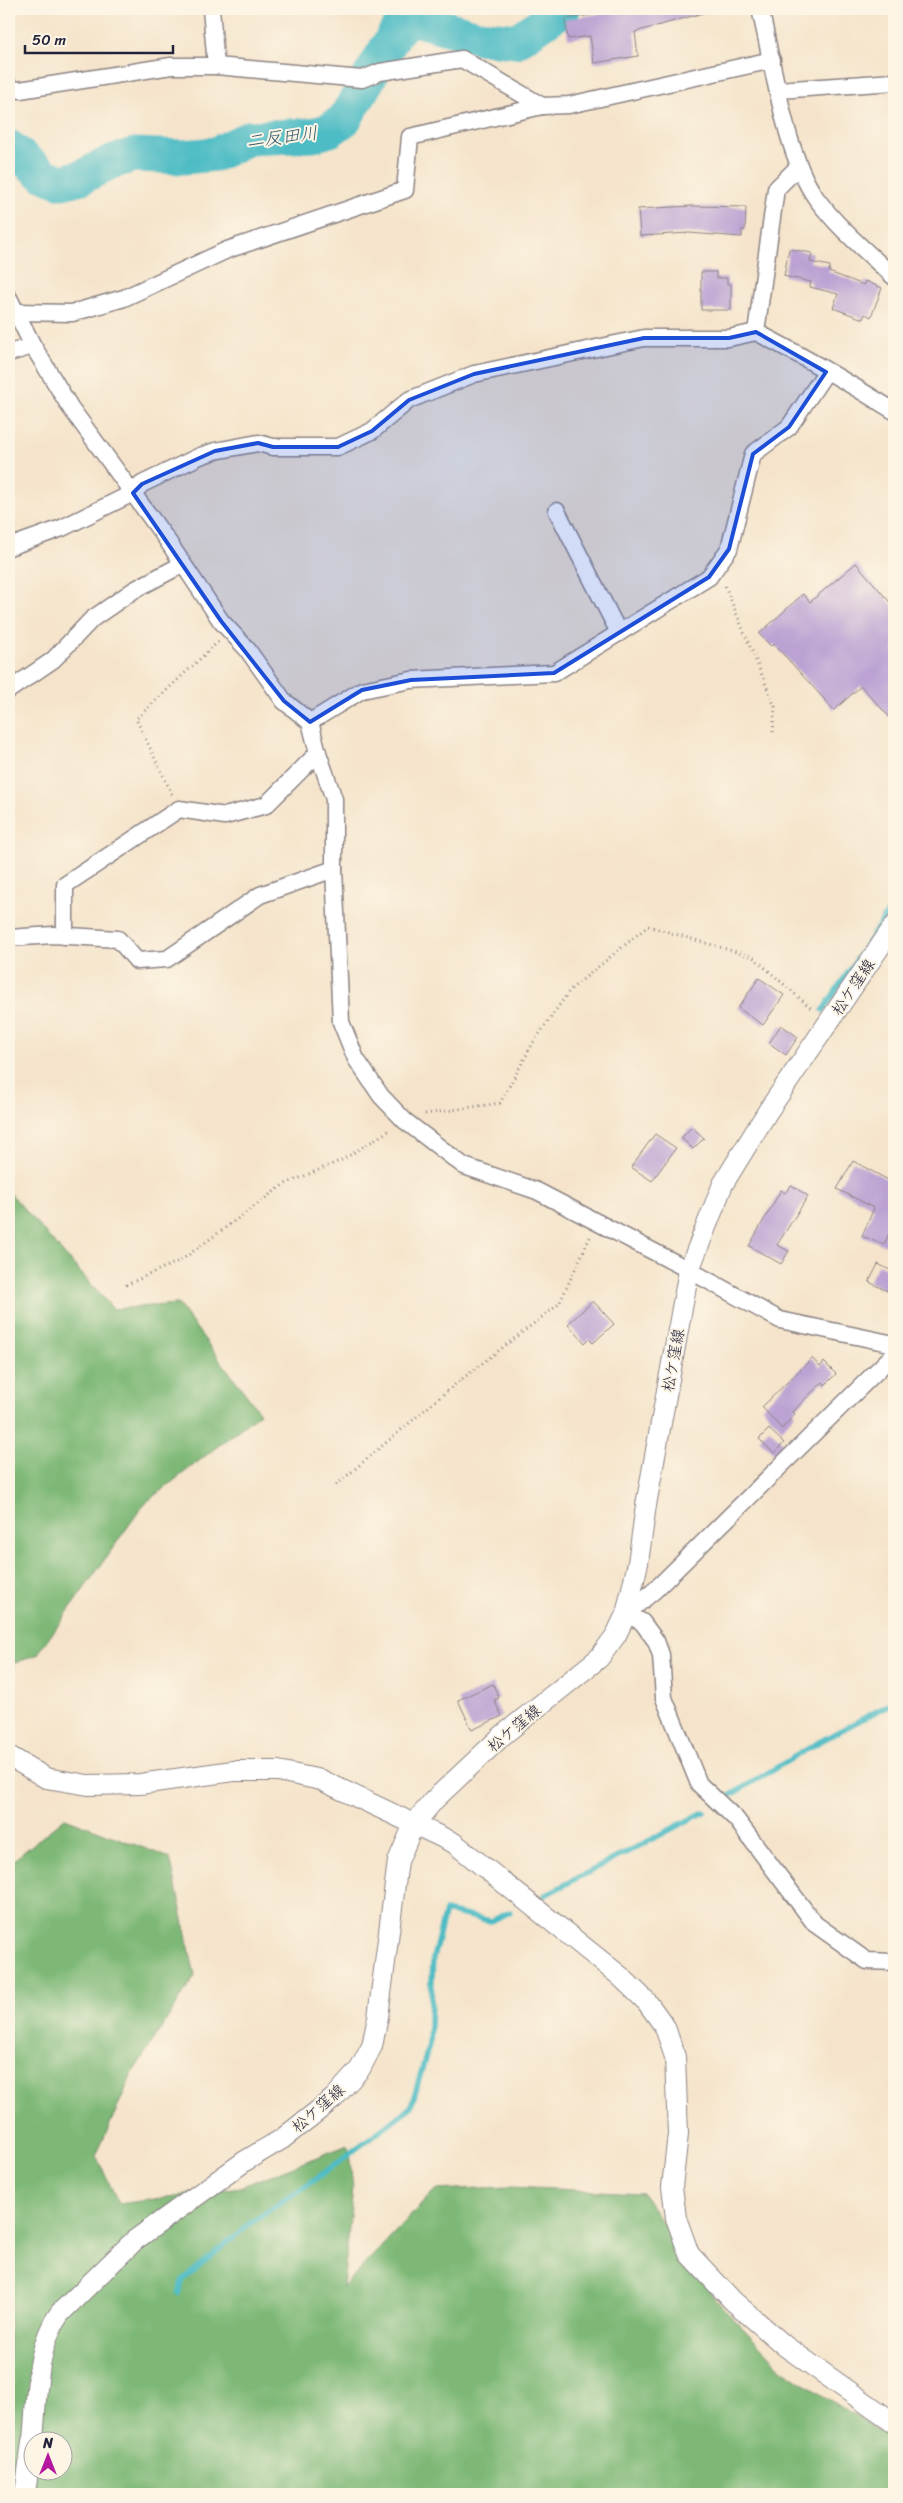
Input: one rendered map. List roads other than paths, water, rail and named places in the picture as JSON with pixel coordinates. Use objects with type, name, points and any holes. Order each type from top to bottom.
[{"type":"street","points":[[211,9],[216,66]]},
{"type":"street","points":[[760,9],[778,90],[799,166],[816,198],[845,232],[894,276]]},
{"type":"street","points":[[9,88],[20,90],[171,66],[216,66],[362,79],[380,72],[462,59],[542,106]]},
{"type":"street","points":[[12,305],[72,313],[124,298],[228,250],[405,190],[410,137],[542,106],[569,105],[772,60]]},
{"type":"street","points":[[778,90],[894,82]]},
{"type":"street","points":[[756,332],[776,189],[799,166]]},
{"type":"street","points":[[12,305],[33,346],[70,407],[230,631],[247,649],[284,701],[310,722],[318,753],[334,799],[334,869],[341,1022],[361,1066],[381,1096],[405,1121],[464,1166],[537,1191],[780,1320],[894,1344]]},
{"type":"street","points":[[9,548],[62,528],[133,493],[142,484],[200,456],[215,451],[258,444],[273,447],[338,447],[372,431],[409,400],[474,374],[644,338],[729,338],[756,332],[826,372],[844,379],[894,411]]},
{"type":"street","points":[[9,353],[33,346]]},
{"type":"street","points":[[310,722],[362,690],[411,680],[554,673],[709,577],[729,549],[753,454],[789,427],[826,372]]},
{"type":"street","points":[[557,511],[619,633]]},
{"type":"street","points":[[9,690],[52,660],[92,619],[134,590],[183,564]]},
{"type":"street","points":[[66,936],[66,884],[179,809],[225,816],[266,804],[318,753]]},
{"type":"street","points":[[9,938],[66,936],[118,939],[137,961],[167,959],[260,895],[334,869]]},
{"type":"street","name":"松ケ窪線","points":[[34,2430],[43,2350],[51,2325],[60,2313],[135,2240],[245,2161],[282,2139],[334,2098],[360,2069],[372,2046],[378,2017],[398,1861],[414,1824],[434,1800],[503,1736],[599,1658],[616,1635],[626,1614],[638,1563],[646,1505],[689,1270],[723,1184],[768,1111],[894,926]]},
{"type":"street","points":[[894,1354],[655,1590],[626,1614],[642,1622],[656,1641],[661,1655],[664,1698],[699,1784],[736,1819],[815,1924],[868,1961],[894,1962]]},
{"type":"street","points":[[9,1756],[46,1778],[88,1785],[140,1784],[233,1771],[278,1771],[321,1780],[454,1843],[620,1976],[647,2002],[665,2027],[675,2057],[678,2134],[672,2187],[676,2218],[689,2254],[733,2302],[785,2346],[894,2423]]},
{"type":"street","name":"松ケ窪線","points":[[24,2494],[28,2487],[29,2480]]},
{"type":"waterway","name":"二反田川","points":[[9,147],[44,175],[62,182],[82,177],[111,162],[134,155],[184,157],[216,154],[249,138],[313,135],[330,130],[344,120],[396,32],[406,21],[418,20],[478,37],[516,41],[563,9]]},
{"type":"waterway","points":[[823,1010],[894,903]]},
{"type":"waterway","points":[[731,1795],[819,1742],[894,1702]]},
{"type":"waterway","points":[[545,1895],[704,1812]]},
{"type":"waterway","points":[[178,2293],[183,2280],[249,2224],[324,2173],[411,2107],[429,2045],[433,1958],[445,1911],[491,1921],[510,1912]]}]
